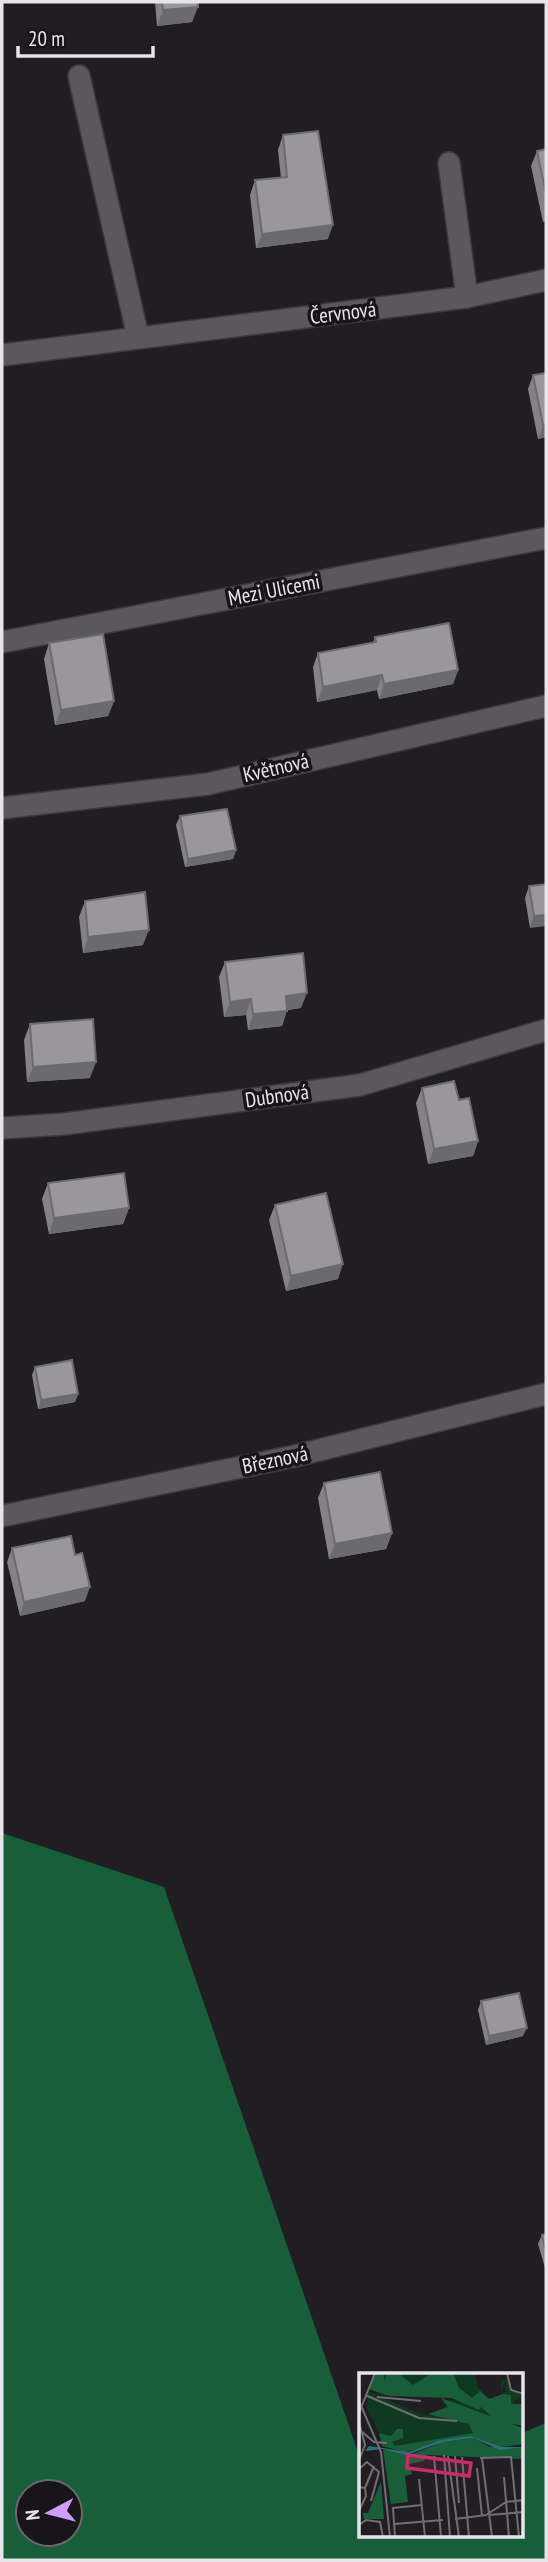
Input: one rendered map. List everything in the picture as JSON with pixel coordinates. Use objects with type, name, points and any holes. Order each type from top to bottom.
[{"type":"street","points":[[79,76],[138,337]]},
{"type":"street","points":[[449,163],[467,298]]},
{"type":"street","name":"Červnová","points":[[2,355],[467,298],[546,280]]},
{"type":"street","name":"Mezi Ulicemi","points":[[2,642],[546,538]]},
{"type":"street","name":"Květnová","points":[[2,807],[208,784],[546,706]]},
{"type":"street","name":"Dubnová","points":[[2,1128],[64,1124],[360,1085],[546,1030]]},
{"type":"street","name":"Březnová","points":[[2,1516],[295,1457],[546,1394]]},
{"type":"green space","points":[[2,1833],[164,1887],[359,2455],[359,2538],[524,2538],[524,2432],[546,2423],[546,2560],[2,2560]]},
{"type":"building","points":[[162,2],[198,2],[198,7],[163,10]]},
{"type":"building","points":[[318,131],[333,225],[262,234],[255,180],[287,177],[283,135]]},
{"type":"building","points":[[546,149],[546,194],[537,151]]},
{"type":"building","points":[[546,373],[546,425],[543,425],[533,375]]},
{"type":"building","points":[[449,623],[458,670],[384,684],[382,675],[323,687],[318,653],[376,642],[375,637]]},
{"type":"building","points":[[103,634],[114,701],[61,710],[49,643]]},
{"type":"building","points":[[227,809],[236,850],[188,859],[180,816]]},
{"type":"building","points":[[546,884],[546,915],[534,916],[529,886]]},
{"type":"building","points":[[145,892],[149,930],[88,937],[85,901]]},
{"type":"building","points":[[303,953],[307,993],[286,996],[287,1011],[253,1014],[251,999],[230,1002],[225,962]]},
{"type":"building","points":[[93,1019],[96,1062],[33,1067],[30,1024]]},
{"type":"building","points":[[454,1081],[459,1100],[469,1098],[478,1141],[434,1149],[422,1088]]},
{"type":"building","points":[[124,1173],[129,1208],[54,1218],[48,1183]]},
{"type":"building","points":[[326,1193],[343,1264],[291,1276],[275,1205]]},
{"type":"building","points":[[72,1360],[78,1394],[41,1400],[35,1367]]},
{"type":"building","points":[[380,1472],[392,1533],[335,1544],[324,1483]]},
{"type":"building","points":[[71,1536],[75,1555],[82,1553],[90,1587],[24,1602],[12,1548]]},
{"type":"building","points":[[519,1993],[527,2028],[489,2036],[481,2001]]},
{"type":"building","points":[[546,2234],[546,2252],[542,2235]]}]
